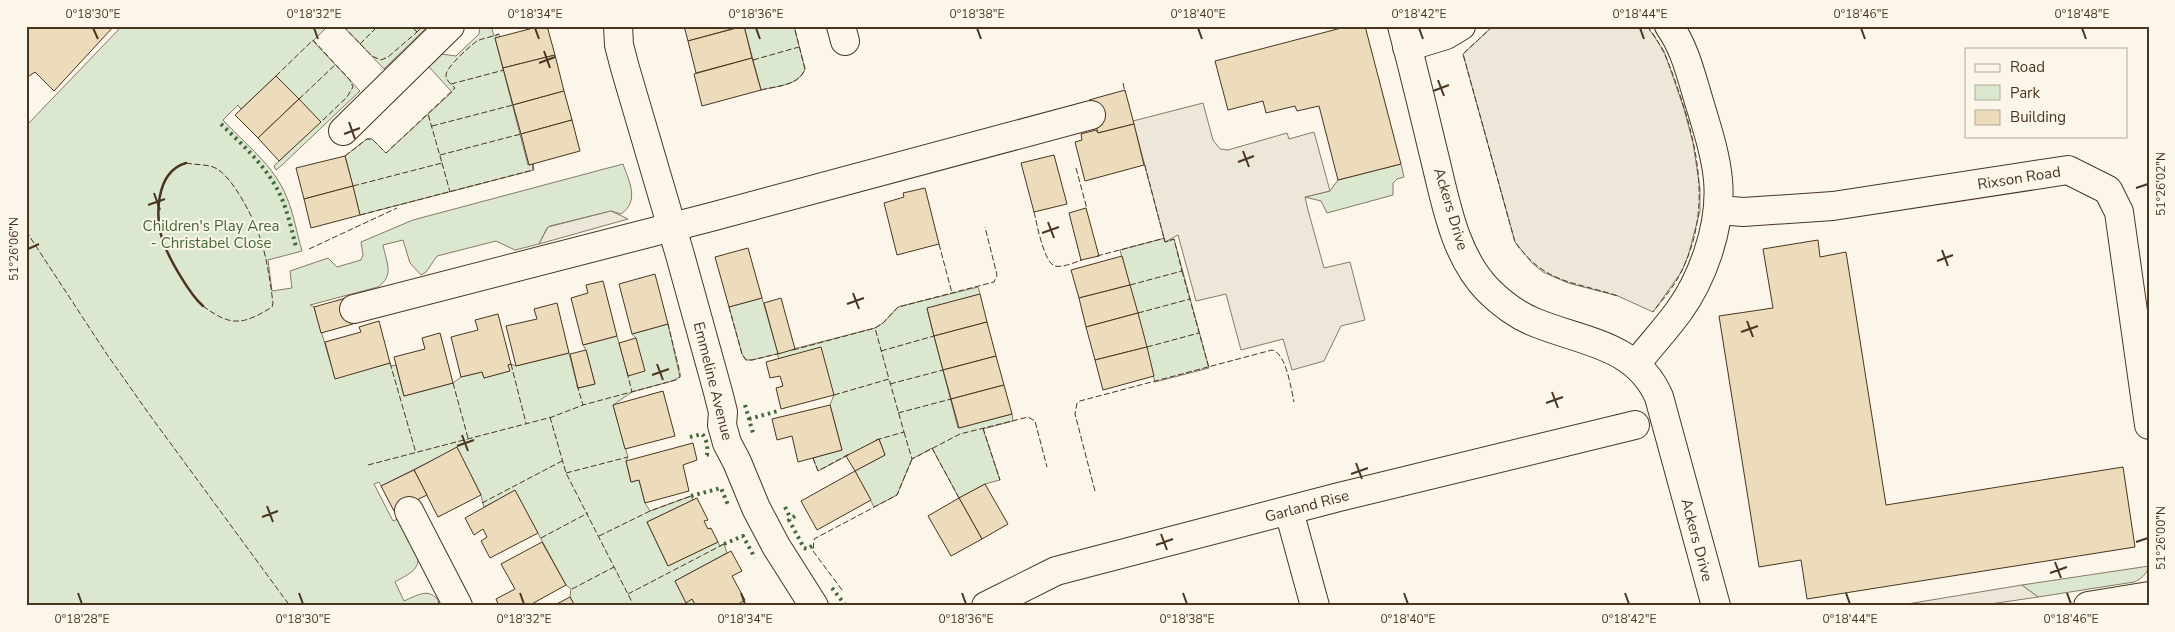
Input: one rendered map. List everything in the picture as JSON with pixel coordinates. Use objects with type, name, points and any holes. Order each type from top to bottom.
[{"type":"street","points":[[342,132],[450,26]]},
{"type":"street","name":"Emmeline Avenue","points":[[618,26],[619,45],[625,68],[672,227],[723,412],[722,425],[727,443],[764,525],[814,606]]},
{"type":"street","name":"Ackers Drive","points":[[1461,26],[1446,35],[1404,37],[1460,246],[1478,278],[1500,301],[1532,321],[1616,351],[1636,364],[1650,381],[1659,397],[1716,606]]},
{"type":"street","points":[[1636,364],[1678,312],[1698,281],[1712,239],[1719,210],[1718,178],[1709,136],[1685,59],[1669,26]]},
{"type":"street","points":[[354,309],[672,227],[1091,115]]},
{"type":"street","name":"Rixson Road","points":[[1719,210],[1743,212],[1833,206],[2068,170],[2108,190],[2119,212],[2149,425]]},
{"type":"street","name":"Garland Rise","points":[[986,606],[1056,571],[1289,510],[1634,425]]},
{"type":"street","points":[[1289,510],[1314,606]]},
{"type":"street","points":[[409,511],[458,606]]},
{"type":"street","points":[[2088,606],[2149,596]]},
{"type":"green space","name":"Children's Play Area - Christabel Close","points":[[122,26],[328,26],[313,41],[360,91],[281,166],[276,170],[274,166],[320,122],[276,76],[241,109],[238,105],[223,120],[259,156],[275,176],[282,186],[292,211],[302,251],[268,260],[272,291],[292,288],[290,271],[328,258],[337,267],[361,260],[363,255],[361,242],[413,220],[623,164],[632,197],[627,209],[621,214],[611,211],[550,226],[547,228],[539,244],[515,250],[496,241],[437,256],[426,272],[421,275],[410,263],[403,240],[383,245],[388,273],[378,287],[310,305],[314,307],[335,378],[390,363],[391,366],[396,365],[404,396],[453,383],[461,377],[482,372],[484,378],[509,371],[508,365],[511,364],[516,366],[569,353],[578,388],[595,384],[583,345],[617,336],[628,375],[636,338],[632,334],[668,324],[680,377],[632,392],[613,405],[628,457],[626,461],[631,482],[639,480],[645,503],[650,511],[691,496],[693,500],[647,522],[668,566],[718,542],[720,546],[724,544],[727,553],[675,581],[686,602],[692,599],[696,606],[575,606],[570,597],[571,589],[566,585],[515,491],[484,507],[481,495],[457,448],[381,486],[379,482],[374,484],[393,521],[398,519],[418,556],[415,569],[395,582],[404,601],[427,593],[435,597],[439,602],[433,606],[26,606],[26,126]]},
{"type":"green space","points":[[343,26],[428,26],[384,69]]},
{"type":"green space","points":[[480,26],[491,26],[494,36],[499,34],[500,37],[495,38],[528,165],[533,164],[534,170],[360,215],[345,156],[367,139],[372,139],[386,153],[452,92],[429,67],[429,64],[441,54],[456,56],[479,34]]},
{"type":"green space","points":[[744,26],[794,26],[805,69],[802,75],[792,82],[761,90]]},
{"type":"green space","points":[[1401,164],[1404,177],[1397,179],[1393,183],[1393,195],[1327,213],[1321,201],[1305,197],[1330,191],[1338,180]]},
{"type":"green space","points":[[1165,238],[1166,242],[1174,239],[1209,368],[1155,382],[1120,250]]},
{"type":"green space","points":[[978,287],[980,294],[927,309],[958,428],[1012,414],[1013,421],[983,429],[1000,480],[985,484],[959,498],[932,448],[912,459],[897,495],[874,507],[855,471],[885,455],[879,439],[818,471],[813,458],[842,450],[830,405],[834,395],[779,359],[777,354],[746,360],[742,354],[729,307],[762,298],[778,353],[875,328],[883,323],[898,307]]},
{"type":"green space","points":[[2149,566],[2143,576],[2134,582],[2038,597],[2022,585]]},
{"type":"shaded area","points":[[1493,26],[1647,26],[1664,51],[1684,109],[1693,143],[1700,189],[1700,211],[1682,271],[1653,312],[1618,296],[1568,283],[1543,272],[1532,263],[1515,242],[1463,54]]},
{"type":"shaded area","points":[[1203,103],[1213,140],[1220,149],[1228,150],[1287,133],[1289,139],[1314,132],[1330,191],[1305,197],[1308,210],[1324,268],[1350,262],[1365,320],[1341,326],[1324,361],[1292,370],[1283,339],[1241,350],[1226,294],[1196,301],[1178,235],[1165,242],[1133,121]]},
{"type":"shaded area","points":[[611,211],[628,219],[539,244],[548,227]]},
{"type":"shaded area","points":[[2022,585],[2038,597],[1977,606],[1895,606]]},
{"type":"building","points":[[26,26],[114,26],[54,91],[35,72],[26,78]]},
{"type":"building","points":[[411,26],[423,26],[417,32]]},
{"type":"building","points":[[547,26],[555,55],[503,68],[495,38]]},
{"type":"building","points":[[684,26],[743,26],[688,41]]},
{"type":"building","points":[[744,26],[752,58],[696,73],[688,41]]},
{"type":"building","points":[[1349,26],[1365,26],[1401,164],[1338,180],[1319,106],[1297,111],[1295,106],[1266,113],[1263,101],[1228,110],[1215,61]]},
{"type":"building","points":[[555,55],[564,91],[513,105],[503,68]]},
{"type":"building","points":[[752,58],[761,90],[702,106],[694,74]]},
{"type":"building","points":[[276,76],[299,99],[258,138],[235,115]]},
{"type":"building","points":[[1125,90],[1134,124],[1098,133],[1089,100]]},
{"type":"building","points":[[564,91],[572,120],[521,134],[513,105]]},
{"type":"building","points":[[299,99],[321,122],[279,161],[258,138]]},
{"type":"building","points":[[572,120],[580,151],[529,165],[521,134]]},
{"type":"building","points":[[1134,124],[1144,165],[1085,181],[1075,142],[1082,140],[1081,134],[1096,130],[1098,133]]},
{"type":"building","points":[[1054,155],[1067,204],[1034,212],[1021,163]]},
{"type":"building","points":[[345,156],[353,186],[304,199],[296,168]]},
{"type":"building","points":[[353,186],[360,215],[311,228],[304,199]]},
{"type":"building","points":[[925,188],[939,244],[897,255],[884,203],[904,197],[903,193]]},
{"type":"building","points":[[1086,208],[1099,256],[1081,260],[1069,213]]},
{"type":"building","points":[[1818,240],[1820,257],[1846,252],[1886,505],[2123,467],[2135,547],[1807,599],[1801,560],[1759,567],[1719,316],[1773,308],[1763,249]]},
{"type":"building","points":[[748,248],[762,298],[729,307],[715,257]]},
{"type":"building","points":[[1122,256],[1130,285],[1079,298],[1071,270]]},
{"type":"building","points":[[655,274],[668,324],[632,334],[619,284]]},
{"type":"building","points":[[603,281],[617,336],[583,345],[571,298],[588,293],[586,285]]},
{"type":"building","points":[[1130,285],[1138,313],[1086,327],[1079,298]]},
{"type":"building","points":[[980,294],[987,322],[934,336],[927,308]]},
{"type":"building","points":[[346,298],[353,324],[321,333],[314,307]]},
{"type":"building","points":[[781,298],[795,349],[778,354],[764,303]]},
{"type":"building","points":[[557,303],[569,353],[516,366],[506,326],[537,319],[534,309]]},
{"type":"building","points":[[1138,313],[1147,347],[1095,360],[1086,327]]},
{"type":"building","points":[[498,314],[511,364],[508,365],[510,371],[484,378],[482,372],[461,377],[451,337],[478,330],[475,320]]},
{"type":"building","points":[[379,321],[390,363],[335,379],[325,342],[361,332],[359,327]]},
{"type":"building","points":[[987,322],[996,356],[943,370],[934,336]]},
{"type":"building","points":[[440,333],[453,383],[404,396],[394,357],[425,349],[422,338]]},
{"type":"building","points":[[636,338],[645,371],[628,376],[619,343]]},
{"type":"building","points":[[821,347],[834,395],[781,409],[776,388],[783,386],[780,376],[770,378],[766,362]]},
{"type":"building","points":[[1147,347],[1154,376],[1103,390],[1095,360]]},
{"type":"building","points":[[586,350],[595,384],[578,388],[570,354]]},
{"type":"building","points":[[996,356],[1004,385],[951,399],[943,370]]},
{"type":"building","points":[[1004,385],[1012,414],[959,428],[951,399]]},
{"type":"building","points":[[663,391],[675,436],[625,449],[613,405]]},
{"type":"building","points":[[830,405],[842,450],[798,462],[792,436],[777,440],[772,419]]},
{"type":"building","points":[[879,439],[885,455],[855,471],[846,456]]},
{"type":"building","points":[[693,443],[697,460],[683,465],[689,491],[645,503],[639,480],[631,482],[626,461]]},
{"type":"building","points":[[457,447],[481,495],[438,517],[414,470]]},
{"type":"building","points":[[414,470],[427,495],[394,511],[381,486]]},
{"type":"building","points":[[855,471],[871,500],[817,530],[801,501]]},
{"type":"building","points":[[985,484],[1008,524],[982,539],[959,498]]},
{"type":"building","points":[[515,490],[538,533],[490,558],[481,541],[487,537],[483,529],[474,535],[465,518]]},
{"type":"building","points":[[697,498],[708,520],[704,521],[708,529],[711,528],[718,542],[668,566],[647,522]]},
{"type":"building","points":[[959,498],[982,539],[951,556],[928,516]]},
{"type":"building","points":[[542,542],[566,585],[528,606],[499,606],[496,599],[515,589],[501,564]]},
{"type":"building","points":[[731,551],[742,571],[732,576],[745,600],[735,606],[696,606],[692,599],[686,603],[675,581]]},
{"type":"building","points":[[570,597],[575,606],[553,606]]},
{"type":"hedge","points":[[221,124],[259,163],[275,185],[286,210],[296,247]]},
{"type":"hedge","points":[[745,405],[753,433]]},
{"type":"hedge","points":[[749,419],[778,411]]},
{"type":"hedge","points":[[690,437],[702,434],[704,436],[707,449],[707,455],[704,456]]},
{"type":"hedge","points":[[691,496],[721,488],[728,505]]},
{"type":"hedge","points":[[785,507],[791,519]]},
{"type":"hedge","points":[[795,516],[789,520],[804,548],[807,549],[812,546]]},
{"type":"hedge","points":[[724,544],[743,536],[755,558]]},
{"type":"hedge","points":[[832,588],[846,606]]},
{"type":"fence","points":[[343,26],[372,56],[381,60],[388,57],[417,32]]},
{"type":"fence","points":[[360,44],[378,26]]},
{"type":"fence","points":[[761,90],[792,82],[802,75],[805,69],[794,26]]},
{"type":"fence","points":[[1493,26],[1463,54],[1515,242],[1526,256],[1549,274],[1618,296]]},
{"type":"fence","points":[[1647,26],[1663,52],[1681,98],[1693,142],[1699,185],[1699,207],[1690,251],[1675,283],[1653,312]]},
{"type":"fence","points":[[345,156],[367,139],[372,139],[386,153],[455,88],[448,82],[446,76],[449,68],[458,57],[477,41],[499,34]]},
{"type":"fence","points":[[276,76],[313,40],[350,80],[353,87],[347,97],[321,122]]},
{"type":"fence","points":[[753,60],[799,47]]},
{"type":"fence","points":[[299,99],[336,64]]},
{"type":"fence","points":[[451,84],[504,70]]},
{"type":"fence","points":[[1123,83],[1125,92]]},
{"type":"fence","points":[[432,126],[513,105]]},
{"type":"fence","points":[[353,186],[442,163],[428,114]]},
{"type":"fence","points":[[440,155],[521,134]]},
{"type":"fence","points":[[1130,285],[1182,271],[1174,239],[1165,242],[1144,162]]},
{"type":"fence","points":[[186,163],[213,167],[220,171],[237,191],[258,231],[266,258],[273,303],[272,307],[262,313],[237,321],[222,318],[203,306]]},
{"type":"fence","points":[[442,163],[450,192]]},
{"type":"fence","points":[[360,215],[533,170],[533,164]]},
{"type":"fence","points":[[1076,168],[1087,209]]},
{"type":"fence","points":[[309,249],[397,208]]},
{"type":"fence","points":[[1034,212],[1044,251],[1051,263],[1055,266],[1062,266],[1082,260]]},
{"type":"fence","points":[[793,350],[875,328],[883,323],[898,307],[994,282],[997,275],[985,227]]},
{"type":"fence","points":[[26,231],[106,353],[290,606]]},
{"type":"fence","points":[[1097,256],[1165,238]]},
{"type":"fence","points":[[939,244],[952,293]]},
{"type":"fence","points":[[1182,271],[1209,368]]},
{"type":"fence","points":[[1138,313],[1190,299]]},
{"type":"fence","points":[[729,307],[742,354],[746,360],[781,353]]},
{"type":"fence","points":[[368,465],[552,417],[583,405],[676,380],[680,377],[680,373],[668,324]]},
{"type":"fence","points":[[834,395],[889,379],[875,328]]},
{"type":"fence","points":[[1147,347],[1199,333]]},
{"type":"fence","points":[[881,351],[934,336]]},
{"type":"fence","points":[[1095,491],[1075,414],[1077,403],[1080,401],[1272,350],[1281,357],[1284,364],[1294,402]]},
{"type":"fence","points":[[390,363],[416,453]]},
{"type":"fence","points":[[511,364],[526,423]]},
{"type":"fence","points":[[890,384],[943,370]]},
{"type":"fence","points":[[627,372],[632,392]]},
{"type":"fence","points":[[876,440],[904,432],[889,379]]},
{"type":"fence","points":[[453,383],[468,438]]},
{"type":"fence","points":[[577,385],[583,405]]},
{"type":"fence","points":[[898,413],[951,399]]},
{"type":"fence","points":[[550,417],[566,473],[634,606]]},
{"type":"fence","points":[[904,432],[912,459],[960,434],[1028,417],[1035,421],[1047,467]]},
{"type":"fence","points":[[983,428],[1000,480]]},
{"type":"fence","points":[[932,448],[959,498]]},
{"type":"fence","points":[[813,458],[818,471],[849,454]]},
{"type":"fence","points":[[566,473],[628,457]]},
{"type":"fence","points":[[842,590],[813,551],[814,539],[897,495],[912,459]]},
{"type":"fence","points":[[482,503],[562,461]]},
{"type":"fence","points":[[599,536],[650,511],[691,496]]},
{"type":"fence","points":[[541,538],[588,513]]},
{"type":"fence","points":[[628,594],[724,544]]},
{"type":"fence","points":[[572,589],[614,567]]},
{"type":"wall","points":[[186,163],[176,168],[168,176],[163,186],[158,210],[159,222],[164,244],[171,259],[187,286],[203,306]]}]
